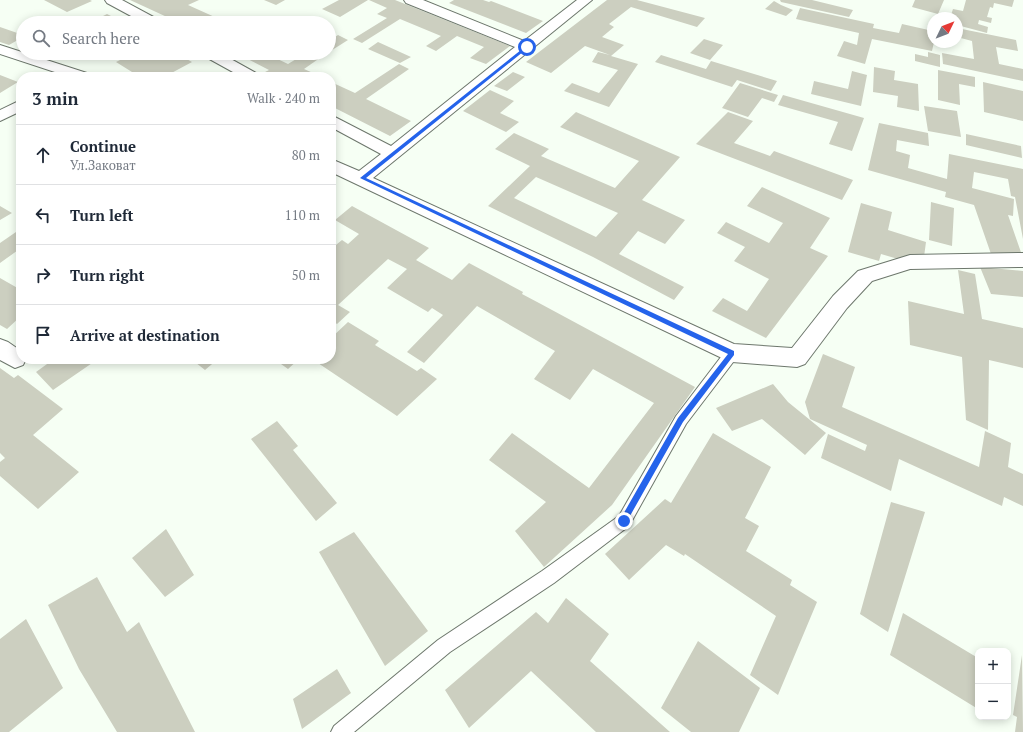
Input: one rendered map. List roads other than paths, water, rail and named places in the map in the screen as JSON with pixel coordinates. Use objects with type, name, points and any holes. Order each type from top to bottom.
[{"type":"street","points":[[112,0],[141,16]]},
{"type":"street","points":[[411,0],[527,47]]},
{"type":"street","points":[[362,178],[527,47],[553,24],[585,0]]},
{"type":"street","points":[[0,49],[16,55]]},
{"type":"street","points":[[31,60],[66,72]]},
{"type":"street","points":[[222,60],[244,72]]},
{"type":"street","points":[[0,116],[16,108]]},
{"type":"street","points":[[336,123],[393,154]]},
{"type":"street","points":[[336,167],[732,353],[797,358],[840,302],[865,276],[910,262],[1023,260]]},
{"type":"lane","points":[[340,732],[444,646],[548,577],[624,521],[681,420],[732,353]]}]
